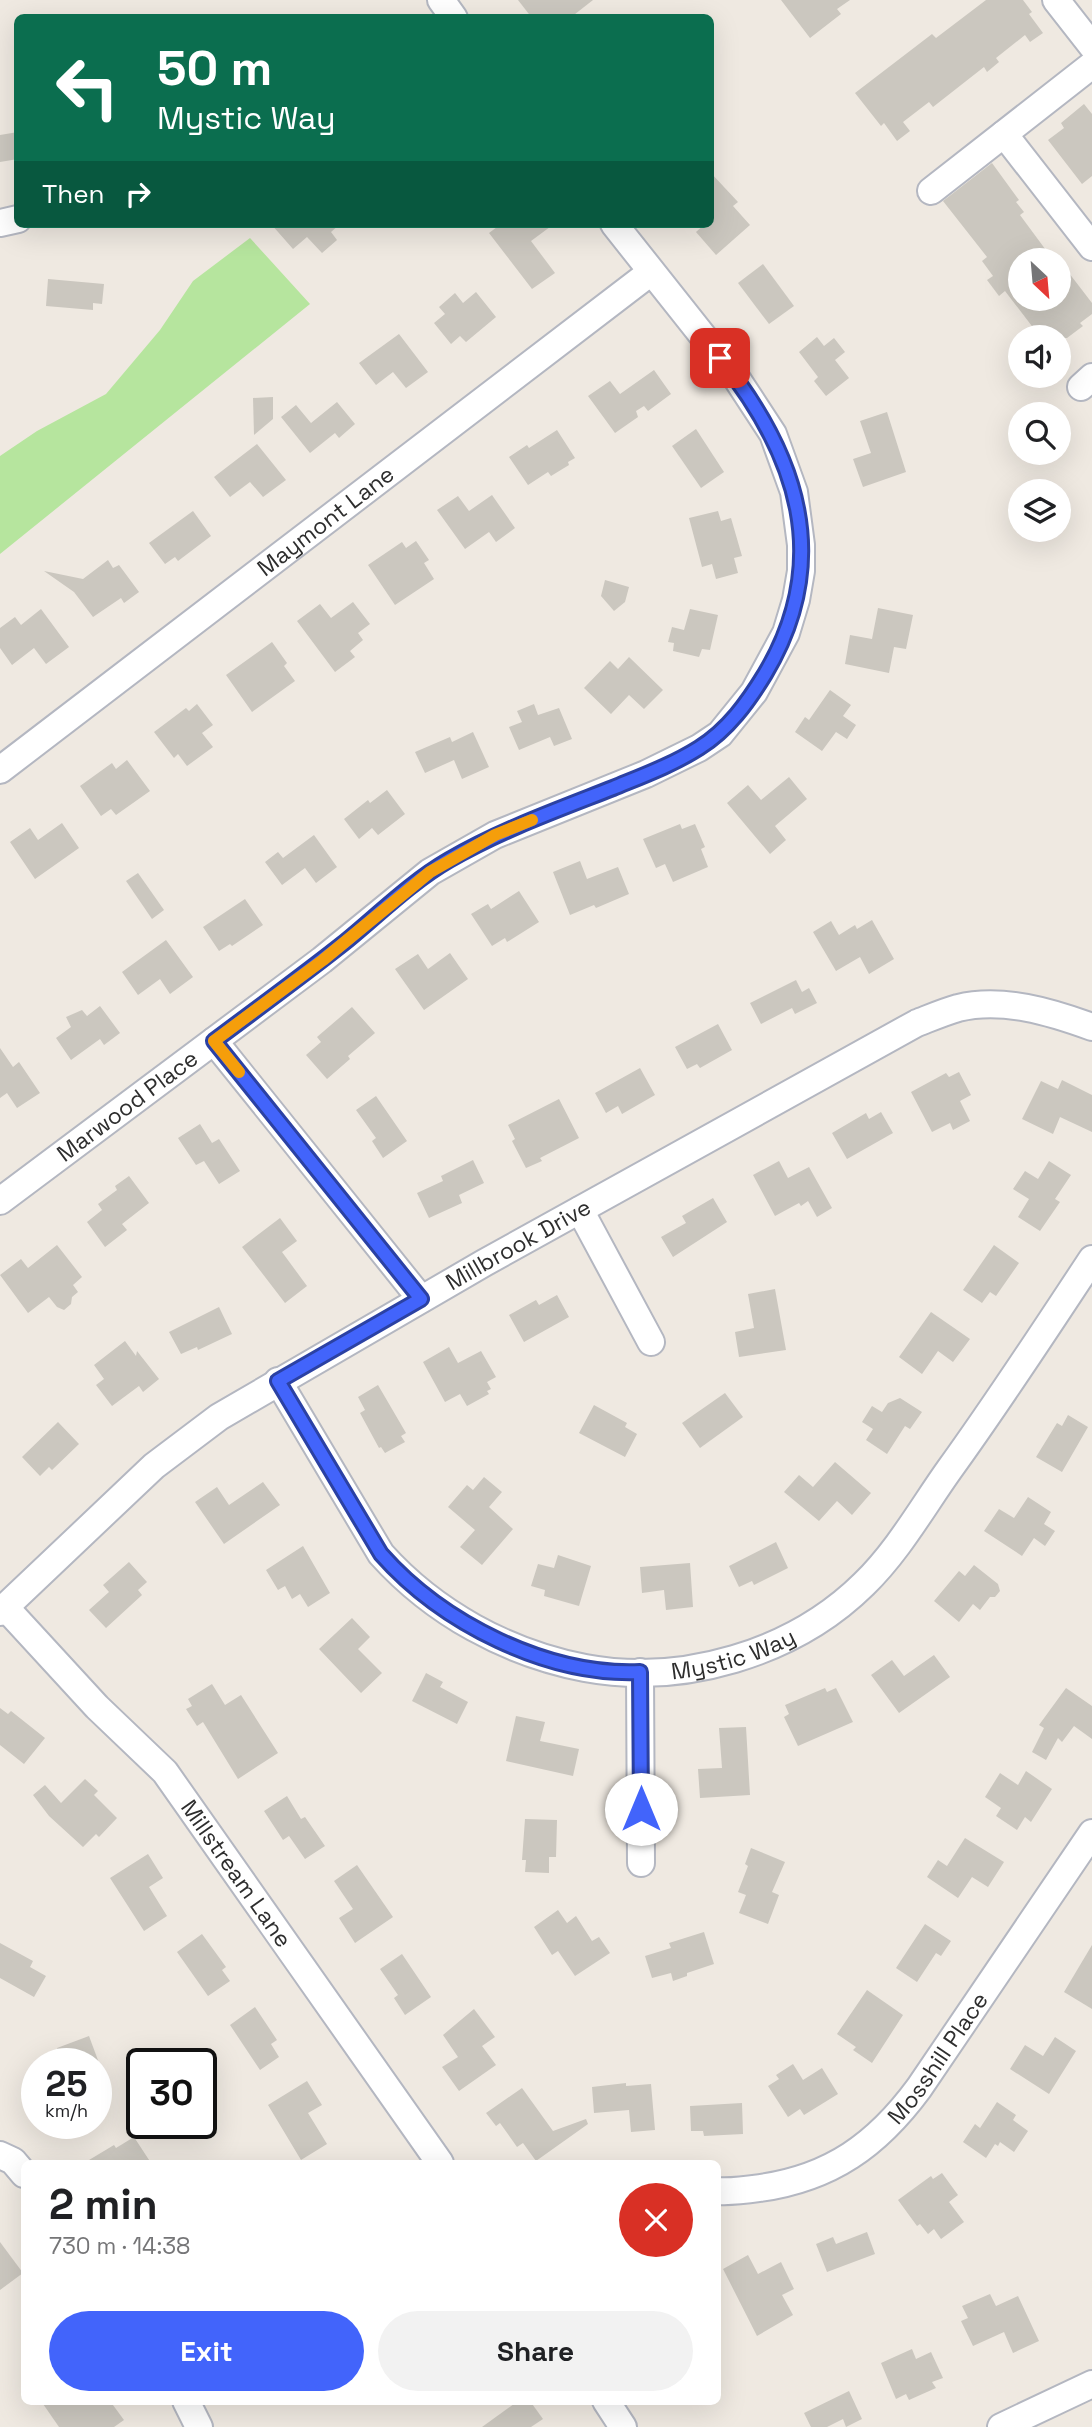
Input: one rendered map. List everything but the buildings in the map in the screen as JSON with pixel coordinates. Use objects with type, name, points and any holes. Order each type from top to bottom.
[{"type":"street","points":[[1056,0],[1092,46]]},
{"type":"street","points":[[930,191],[1092,65]]},
{"type":"street","points":[[1004,134],[1092,247]]},
{"type":"street","name":"Marwood Place","points":[[0,1201],[323,960],[446,862],[495,835],[646,774],[699,748],[720,734],[754,692],[786,633],[801,571],[801,545],[794,492],[773,434],[744,390],[617,228]]},
{"type":"street","name":"Maymont Lane","points":[[0,770],[651,271]]},
{"type":"street","name":"Millbrook Drive","points":[[2,1609],[154,1466],[219,1417],[421,1299],[917,1023],[960,1008],[999,1004],[1055,1013],[1092,1027]]},
{"type":"street","points":[[214,1041],[421,1299]]},
{"type":"street","points":[[580,1210],[651,1342]]},
{"type":"street","name":"Mystic Way","points":[[278,1381],[381,1554],[428,1599],[478,1631],[562,1663],[616,1673],[712,1666],[771,1645],[835,1610],[864,1584],[909,1529],[1092,1259]]},
{"type":"street","name":"Millstream Lane","points":[[2,1609],[97,1707],[165,1772],[438,2160]]},
{"type":"street","points":[[640,1672],[641,1863]]},
{"type":"street","name":"Mosshill Place","points":[[721,2191],[731,2192],[799,2180],[817,2174],[846,2159],[873,2140],[899,2115],[1092,1833]]},
{"type":"street","points":[[0,2155],[13,2161],[21,2170]]},
{"type":"street","points":[[1001,2427],[1092,2384]]},
{"type":"street","points":[[188,2405],[199,2427]]},
{"type":"street","points":[[609,2405],[623,2427]]},
{"type":"green space","points":[[250,238],[310,304],[0,554],[0,456],[37,431],[106,394],[160,330],[193,281]]},
{"type":"slow traffic","points":[[239,1072],[214,1041],[323,960],[430,872],[495,835],[532,820]]},
{"type":"route","points":[[641,1809],[640,1672],[616,1673],[562,1663],[478,1631],[428,1599],[381,1554],[278,1381],[421,1299],[214,1041],[323,960],[430,872],[495,835],[646,774],[699,748],[720,734],[754,692],[786,633],[801,571],[801,545],[794,492],[773,434],[720,358]]}]
